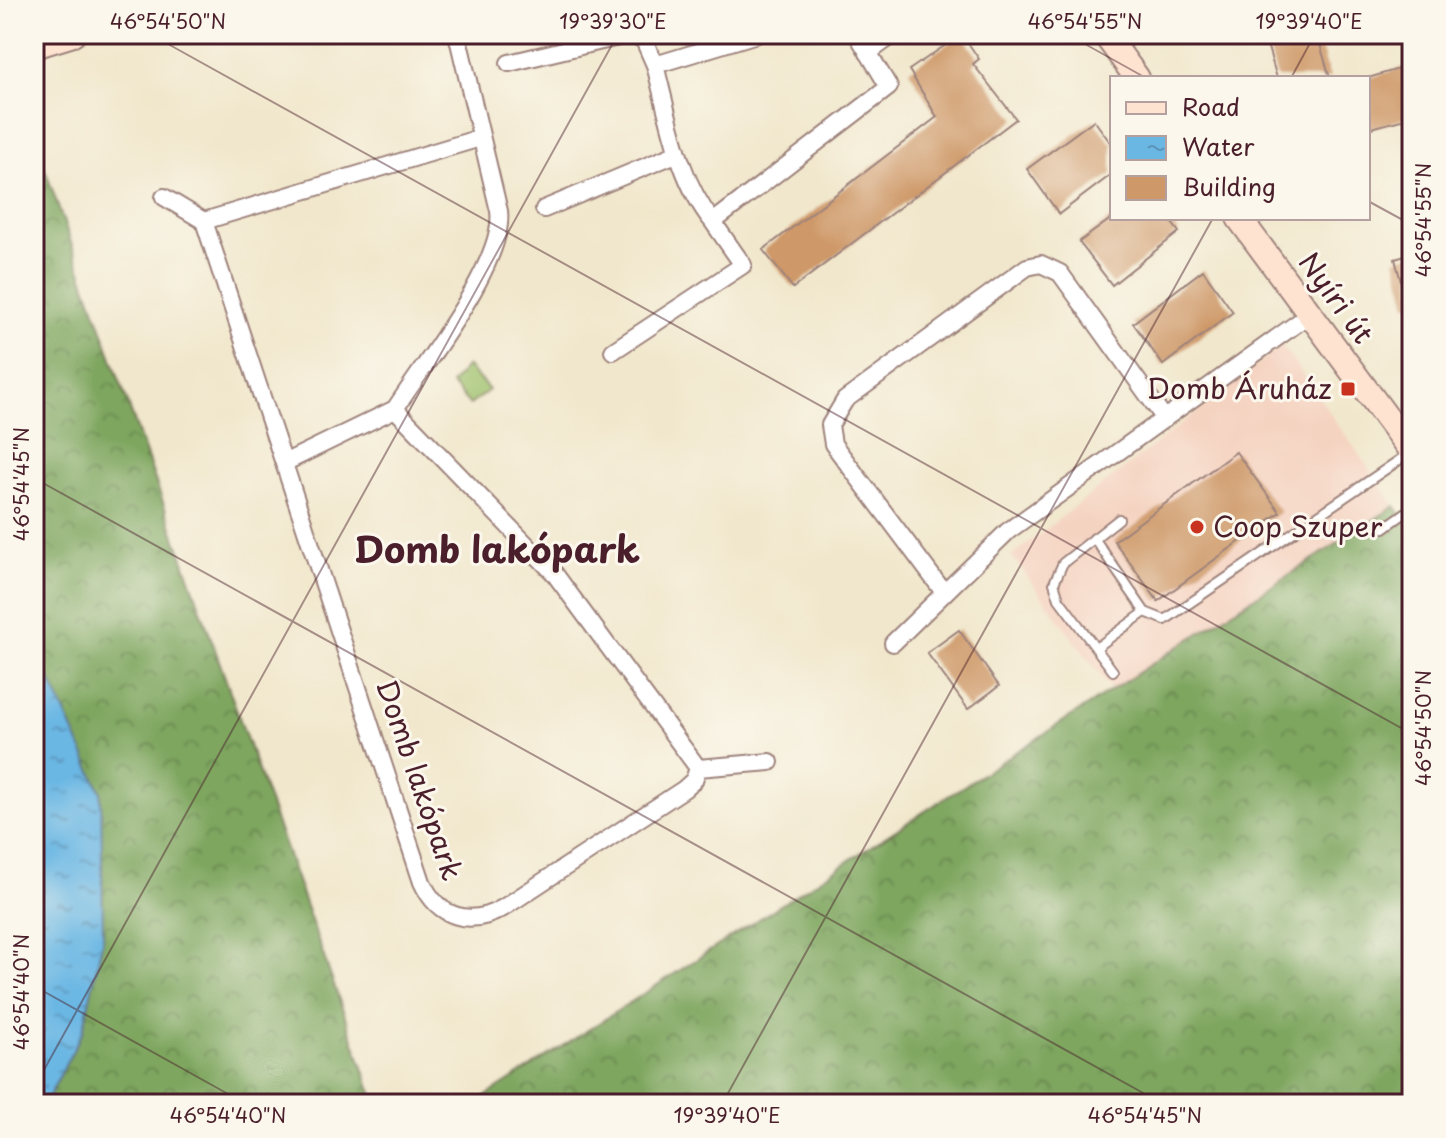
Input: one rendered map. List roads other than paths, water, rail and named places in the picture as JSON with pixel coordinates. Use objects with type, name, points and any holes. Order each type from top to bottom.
[{"type":"street","points":[[34,46],[73,34]]},
{"type":"street","points":[[286,462],[395,409],[487,267],[500,235],[499,211],[457,34]]},
{"type":"street","points":[[509,63],[631,34],[644,40],[655,65],[678,153],[697,202],[743,265],[613,351]]},
{"type":"street","points":[[713,222],[889,87],[857,34]]},
{"type":"street","points":[[868,53],[894,34]]},
{"type":"street","points":[[1105,34],[1136,76]]},
{"type":"street","points":[[655,65],[747,35]]},
{"type":"street","points":[[164,197],[204,221],[480,138]]},
{"type":"street","points":[[544,209],[678,153]]},
{"type":"street","name":"Nyíri út","points":[[1240,220],[1412,452]]},
{"type":"street","name":"Domb lakópark","points":[[204,221],[422,882],[442,910],[461,918],[492,915],[684,789],[694,780],[698,768]]},
{"type":"street","points":[[943,591],[833,444],[831,420],[845,400],[1027,267],[1041,264],[1060,273],[1165,419]]},
{"type":"street","points":[[893,643],[1008,531],[1310,314]]},
{"type":"street","points":[[395,409],[554,573],[698,768],[770,762]]},
{"type":"lane","points":[[1094,538],[1145,612],[1165,620],[1321,517],[1412,452]]},
{"type":"lane","points":[[1384,528],[1412,508]]},
{"type":"lane","points":[[1113,671],[1059,599],[1054,583],[1063,563],[1119,519]]},
{"type":"lane","points":[[1096,648],[1145,612]]},
{"type":"water","points":[[34,653],[46,671],[101,792],[103,938],[83,1031],[45,1104],[34,1104]]},
{"type":"place","name":"Domb Áruház","points":[[1348,389]]},
{"type":"place","name":"Coop Szuper","points":[[1197,527]]},
{"type":"district","name":"Domb lakópark","points":[[497,550]]}]
